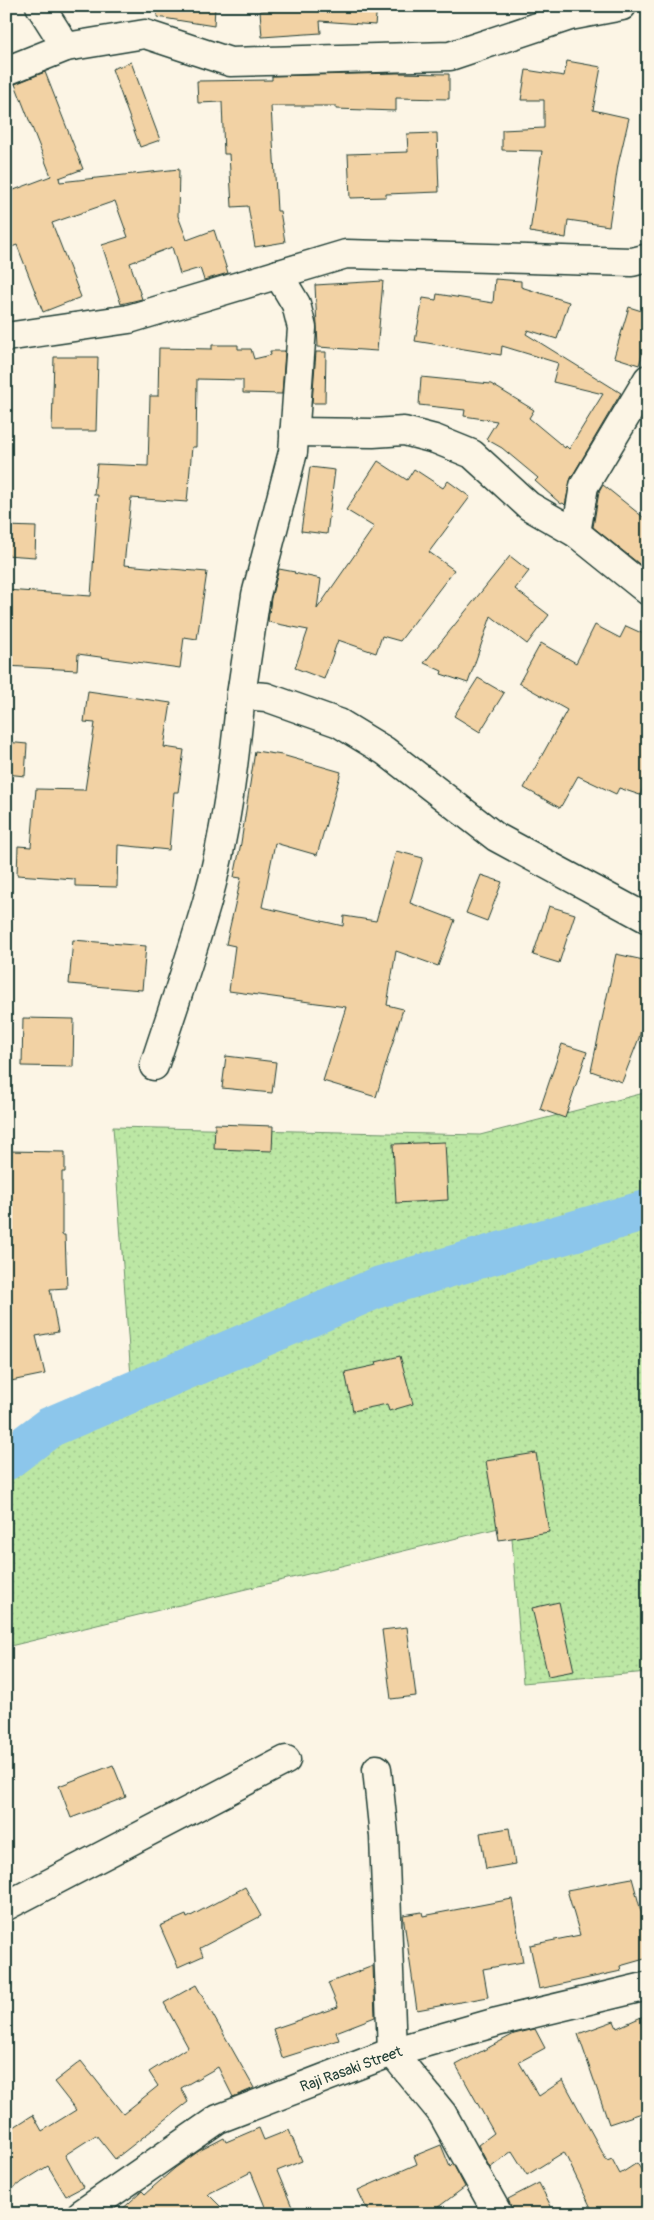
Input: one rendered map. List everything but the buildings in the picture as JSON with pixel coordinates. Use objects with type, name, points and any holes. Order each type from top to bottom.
[{"type":"street","points":[[40,6],[66,48]]},
{"type":"street","points":[[6,71],[66,48],[144,34],[230,62],[450,56],[570,16],[622,6]]},
{"type":"street","points":[[6,337],[129,319],[346,254],[632,262],[648,258]]},
{"type":"street","points":[[154,1066],[207,902],[218,856],[234,762],[241,695],[256,595],[291,459],[302,328],[296,304],[278,274]]},
{"type":"street","points":[[576,532],[584,486],[648,379]]},
{"type":"street","points":[[294,432],[373,433],[404,431],[435,439],[472,454],[529,506],[576,532],[648,591]]},
{"type":"street","points":[[241,695],[266,697],[339,722],[385,751],[496,837],[648,919]]},
{"type":"street","points":[[6,1906],[286,1760]]},
{"type":"street","points":[[377,1769],[384,1836],[392,2052],[442,2113],[498,2214]]},
{"type":"street","name":"Raji Rasaki Street","points":[[81,2214],[218,2119],[392,2052],[498,2022],[648,1986]]},
{"type":"green space","points":[[648,1092],[648,1672],[523,1683],[511,1525],[6,1647],[6,1467],[132,1391],[113,1127],[480,1135]]},
{"type":"waterway","points":[[6,1460],[50,1427],[379,1287],[648,1210]]}]
